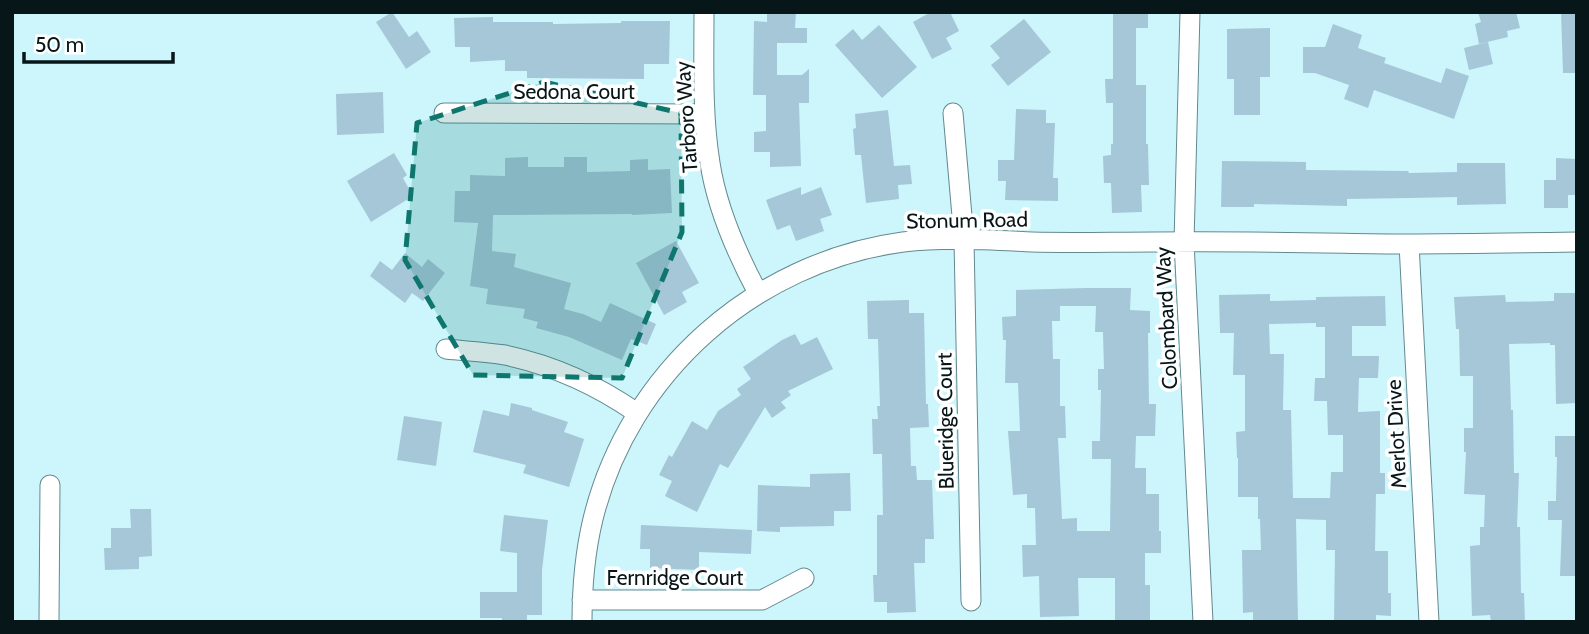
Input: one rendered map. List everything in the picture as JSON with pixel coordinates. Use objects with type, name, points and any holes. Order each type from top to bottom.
[{"type":"street","name":"Tarboro Way","points":[[704,12],[705,114],[710,163],[720,208],[739,257],[758,293]]},
{"type":"street","name":"Colombard Way","points":[[1190,12],[1184,242],[1203,622]]},
{"type":"street","name":"Sedona Court","points":[[444,113],[705,114]]},
{"type":"street","name":"Blueridge Court","points":[[953,113],[964,239],[971,601]]},
{"type":"street","name":"Stonum Road","points":[[582,622],[588,543],[599,500],[612,463],[637,413],[668,370],[723,317],[758,293],[824,261],[867,248],[905,242],[964,239],[1061,243],[1577,242]]},
{"type":"street","name":"Merlot Drive","points":[[1409,244],[1429,622]]},
{"type":"street","points":[[446,349],[498,354],[547,366],[580,380],[637,413]]},
{"type":"street","points":[[49,622],[50,485]]},
{"type":"street","name":"Fernridge Court","points":[[582,600],[762,600],[804,578]]},
{"type":"highlighted area","points":[[544,82],[681,113],[682,232],[622,378],[473,375],[405,260],[417,123]]},
{"type":"building","points":[[392,12],[409,37],[417,31],[431,52],[406,69],[376,22]]},
{"type":"building","points":[[767,12],[796,12],[795,28],[807,28],[807,43],[777,43],[777,75],[802,75],[809,69],[809,103],[799,103],[801,166],[770,167],[770,152],[754,152],[754,132],[766,131],[766,95],[753,95],[754,21],[767,22]]},
{"type":"building","points":[[931,12],[950,12],[959,31],[946,38],[952,49],[932,59],[913,22]]},
{"type":"building","points":[[1113,12],[1148,12],[1148,28],[1136,28],[1136,85],[1146,85],[1148,144],[1149,185],[1141,185],[1142,212],[1112,213],[1111,183],[1104,183],[1103,156],[1111,155],[1113,144],[1113,103],[1106,103],[1105,79],[1113,79]]},
{"type":"building","points":[[1478,12],[1516,12],[1520,28],[1507,31],[1508,37],[1479,44],[1475,24],[1481,22]]},
{"type":"building","points":[[1561,12],[1577,12],[1577,73],[1563,73]]},
{"type":"building","points":[[493,17],[493,22],[553,24],[670,21],[669,64],[644,64],[644,79],[527,78],[527,71],[505,71],[505,60],[470,62],[470,47],[455,47],[454,18]]},
{"type":"building","points":[[1024,19],[1051,52],[1008,86],[991,65],[1000,58],[990,46]]},
{"type":"building","points":[[1333,24],[1362,35],[1358,48],[1386,58],[1384,63],[1441,83],[1446,68],[1469,76],[1454,119],[1374,90],[1368,108],[1344,99],[1349,85],[1315,73],[1303,73],[1303,47],[1325,47]]},
{"type":"building","points":[[879,25],[917,67],[882,98],[835,45],[853,29],[862,40]]},
{"type":"building","points":[[1270,28],[1270,77],[1260,77],[1260,115],[1234,115],[1234,79],[1227,79],[1227,29]]},
{"type":"building","points":[[1488,42],[1493,64],[1469,70],[1464,48]]},
{"type":"building","points":[[383,92],[384,133],[337,135],[336,94]]},
{"type":"building","points":[[1016,109],[1046,110],[1046,123],[1055,123],[1053,178],[1058,178],[1058,201],[1005,200],[1006,181],[998,181],[998,160],[1014,160]]},
{"type":"building","points":[[888,110],[894,166],[910,165],[912,184],[898,185],[899,199],[866,203],[861,155],[855,155],[855,114]]},
{"type":"building","points":[[394,153],[407,175],[403,178],[413,196],[371,222],[347,181]]},
{"type":"building","points":[[528,157],[528,167],[564,167],[564,157],[587,157],[587,172],[630,171],[630,160],[648,159],[648,170],[670,169],[672,213],[493,215],[492,251],[516,254],[514,267],[571,283],[564,309],[601,322],[610,303],[656,324],[647,345],[631,339],[622,360],[569,337],[536,328],[538,322],[523,318],[525,309],[486,304],[488,289],[470,286],[478,223],[454,222],[455,191],[470,191],[470,175],[505,176],[505,158]]},
{"type":"building","points":[[1556,158],[1577,159],[1577,195],[1568,195],[1568,208],[1544,208],[1544,180],[1556,180]]},
{"type":"building","points":[[1222,161],[1306,162],[1306,170],[1409,173],[1457,172],[1457,163],[1505,163],[1506,204],[1457,205],[1457,197],[1347,199],[1347,206],[1254,204],[1254,207],[1221,207]]},
{"type":"building","points":[[801,187],[801,195],[821,187],[832,215],[820,219],[824,231],[796,241],[790,225],[777,230],[766,200]]},
{"type":"building","points":[[676,241],[699,283],[682,292],[687,302],[664,315],[636,263]]},
{"type":"building","points":[[405,253],[422,267],[428,259],[445,273],[423,301],[412,293],[405,303],[370,276],[380,261],[392,270]]},
{"type":"building","points":[[1131,288],[1130,310],[1150,311],[1149,404],[1156,404],[1155,436],[1136,436],[1135,468],[1146,468],[1146,494],[1159,494],[1161,553],[1145,553],[1145,585],[1150,585],[1150,622],[1115,622],[1115,578],[1078,578],[1079,616],[1040,617],[1039,576],[1023,577],[1022,545],[1036,545],[1035,508],[1027,508],[1027,494],[1013,495],[1008,431],[1020,431],[1018,383],[1005,383],[1006,340],[1003,340],[1002,317],[1016,316],[1016,290]],"holes":[[[1060,306],[1096,306],[1095,332],[1103,332],[1104,369],[1098,369],[1098,390],[1101,390],[1100,441],[1092,441],[1092,459],[1111,459],[1110,531],[1077,531],[1077,518],[1062,519],[1058,438],[1066,438],[1065,406],[1060,406],[1060,359],[1053,359],[1052,321],[1060,321]]]},
{"type":"building","points":[[1554,293],[1577,293],[1577,403],[1556,404],[1555,345],[1509,344],[1514,473],[1519,473],[1517,527],[1520,527],[1521,593],[1524,593],[1525,622],[1491,622],[1490,615],[1472,616],[1470,546],[1480,545],[1480,527],[1484,527],[1485,495],[1464,494],[1464,428],[1473,428],[1473,376],[1460,376],[1459,329],[1456,329],[1454,297],[1505,295],[1506,302],[1554,301]]},
{"type":"building","points":[[1270,294],[1270,301],[1385,296],[1386,326],[1352,326],[1352,356],[1379,356],[1378,378],[1359,378],[1358,412],[1380,411],[1380,473],[1385,473],[1385,494],[1376,494],[1375,551],[1388,551],[1391,616],[1376,615],[1376,622],[1334,622],[1335,550],[1326,550],[1326,520],[1296,519],[1298,622],[1253,622],[1253,612],[1243,613],[1242,550],[1261,550],[1260,519],[1258,497],[1238,497],[1236,432],[1245,431],[1245,375],[1233,375],[1234,333],[1220,333],[1219,295]],"holes":[[[1316,323],[1316,327],[1325,327],[1325,378],[1315,378],[1314,401],[1327,401],[1328,435],[1343,435],[1343,472],[1331,472],[1330,498],[1293,498],[1291,410],[1283,410],[1284,354],[1270,354],[1269,324]]]},
{"type":"building","points":[[909,300],[909,313],[924,313],[929,427],[910,428],[911,466],[916,466],[917,480],[932,480],[934,539],[925,539],[925,563],[914,563],[916,612],[887,613],[887,602],[874,602],[877,515],[883,515],[882,454],[873,454],[872,419],[878,419],[877,406],[880,406],[878,339],[868,339],[867,301]]},
{"type":"building","points":[[795,334],[801,345],[817,337],[833,369],[788,391],[791,395],[781,402],[786,408],[772,418],[765,407],[728,468],[720,464],[697,512],[665,496],[672,481],[659,475],[692,421],[707,430],[718,411],[741,395],[737,389],[751,379],[743,367]]},
{"type":"building","points":[[511,403],[568,422],[564,432],[584,439],[569,487],[523,473],[526,465],[473,452],[483,410],[509,416]]},
{"type":"building","points":[[404,416],[442,422],[436,466],[397,460]]},
{"type":"building","points":[[1555,436],[1577,436],[1577,576],[1560,576],[1562,520],[1548,520],[1548,501],[1556,501]]},
{"type":"building","points":[[850,473],[851,511],[834,511],[834,526],[780,527],[780,532],[757,531],[758,485],[810,487],[810,474]]},
{"type":"building","points":[[130,509],[151,509],[152,556],[139,557],[139,569],[105,570],[104,548],[111,548],[111,528],[131,528]]},
{"type":"building","points":[[504,515],[548,520],[542,570],[542,615],[527,615],[527,622],[502,622],[502,618],[480,618],[480,592],[517,592],[517,553],[500,551]]},
{"type":"building","points":[[641,525],[752,530],[751,554],[699,552],[699,570],[650,568],[650,549],[640,549]]}]
